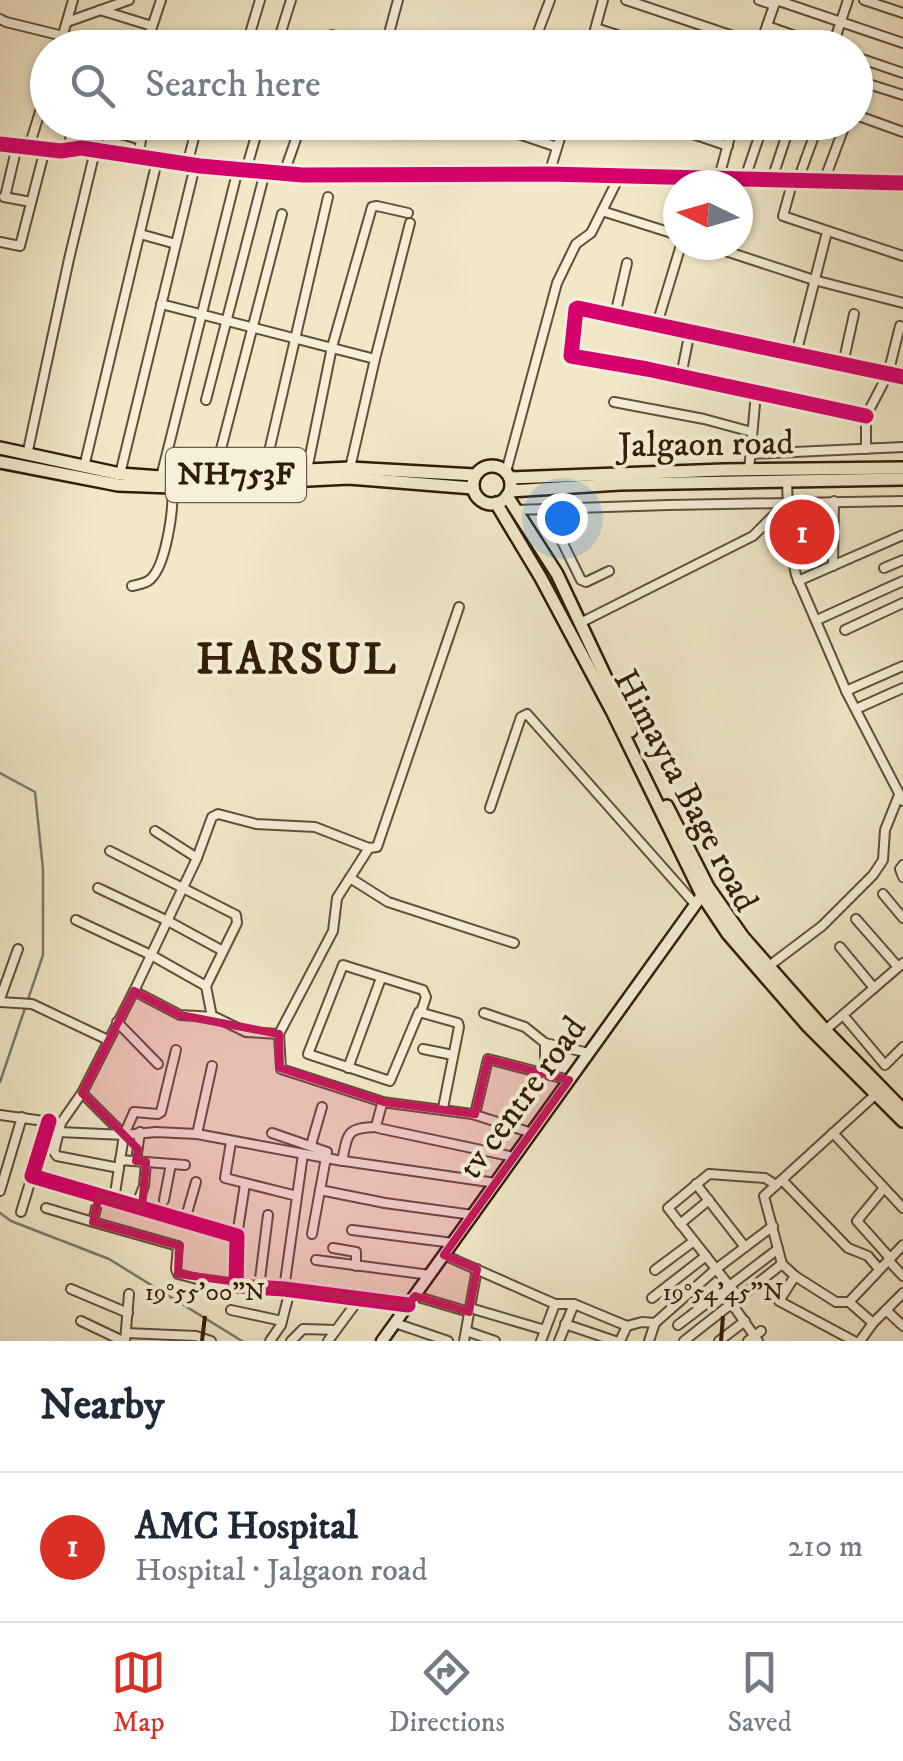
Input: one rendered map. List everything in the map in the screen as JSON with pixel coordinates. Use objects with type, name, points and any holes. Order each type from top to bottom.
[{"type":"main road","name":"NH753F","points":[[0,448],[164,483],[214,476],[306,474]]},
{"type":"main road","name":"NH753F","points":[[0,462],[100,482],[164,483],[350,473],[474,482]]},
{"type":"main road","points":[[506,488],[484,502],[478,498],[474,482],[479,470],[496,466],[506,488],[515,510],[557,574],[646,763],[701,895],[743,937],[822,1033],[903,1110]]},
{"type":"main road","name":"Jalgaon road","points":[[506,488],[748,470],[903,468]]},
{"type":"main road","name":"Jalgaon road","points":[[506,488],[903,479]]},
{"type":"main road","name":"Himayta Bage road","points":[[506,488],[541,578],[614,713],[701,895],[728,934],[903,1121]]},
{"type":"main road","name":"tv centre road","points":[[382,1341],[701,895]]},
{"type":"street","points":[[64,30],[73,0]]},
{"type":"street","points":[[67,22],[129,0]]},
{"type":"street","points":[[151,30],[161,0]]},
{"type":"street","points":[[251,30],[260,0]]},
{"type":"street","points":[[282,30],[291,0]]},
{"type":"street","points":[[390,30],[398,0]]},
{"type":"street","points":[[539,30],[550,0]]},
{"type":"street","points":[[602,30],[596,28],[603,0]]},
{"type":"street","points":[[626,0],[713,30]]},
{"type":"street","points":[[759,0],[774,5]]},
{"type":"street","points":[[765,30],[776,0],[864,30]]},
{"type":"street","points":[[837,30],[848,0]]},
{"type":"street","points":[[864,0],[903,13]]},
{"type":"street","points":[[100,10],[152,26]]},
{"type":"street","points":[[0,18],[38,30]]},
{"type":"street","points":[[767,26],[778,30]]},
{"type":"street","points":[[873,33],[903,43]]},
{"type":"street","points":[[873,63],[903,74]]},
{"type":"street","points":[[873,85],[903,95]]},
{"type":"street","points":[[873,121],[903,132]]},
{"type":"street","points":[[30,147],[32,140]]},
{"type":"street","points":[[68,150],[70,140]]},
{"type":"street","points":[[28,455],[99,140]]},
{"type":"street","points":[[138,158],[142,140]]},
{"type":"street","points":[[120,474],[176,244],[195,140]]},
{"type":"street","points":[[132,586],[149,581],[158,568],[174,502],[164,483],[200,314],[253,140]]},
{"type":"street","points":[[284,173],[296,140]]},
{"type":"street","points":[[536,140],[557,147]]},
{"type":"street","points":[[549,174],[559,140]]},
{"type":"street","points":[[710,140],[728,146]]},
{"type":"street","points":[[721,170],[730,140]]},
{"type":"street","points":[[747,170],[758,140]]},
{"type":"street","points":[[772,179],[785,140]]},
{"type":"street","points":[[812,140],[783,216],[903,256]]},
{"type":"street","points":[[824,180],[839,140]]},
{"type":"street","points":[[0,144],[81,148],[157,161],[284,173],[663,176]]},
{"type":"street","points":[[17,146],[2,197],[32,202]]},
{"type":"street","points":[[0,242],[20,246],[44,149]]},
{"type":"street","points":[[84,467],[157,161]]},
{"type":"street","points":[[206,400],[265,172]]},
{"type":"street","points":[[506,488],[558,283],[573,248],[590,234],[620,175]]},
{"type":"street","points":[[753,178],[903,183]]},
{"type":"street","points":[[264,473],[328,197]]},
{"type":"street","points":[[306,474],[332,348],[372,207],[376,206],[409,218],[350,473]]},
{"type":"street","points":[[602,211],[663,231]]},
{"type":"street","points":[[214,476],[282,214]]},
{"type":"street","points":[[796,354],[828,232]]},
{"type":"street","points":[[140,234],[176,244]]},
{"type":"street","points":[[657,324],[676,260]]},
{"type":"street","points":[[753,260],[903,303]]},
{"type":"street","points":[[615,316],[627,263]]},
{"type":"street","points":[[162,304],[375,358]]},
{"type":"street","points":[[866,416],[569,356],[577,308],[903,377]]},
{"type":"street","points":[[843,364],[854,314]]},
{"type":"street","points":[[866,449],[866,416],[888,374],[900,326]]},
{"type":"street","points":[[681,376],[690,332]]},
{"type":"street","points":[[748,470],[756,393]]},
{"type":"street","points":[[614,402],[752,432]]},
{"type":"street","points":[[750,454],[903,447]]},
{"type":"street","points":[[768,966],[822,926],[873,875],[883,860],[885,830],[902,798],[846,691],[798,580],[789,542],[787,481]]},
{"type":"street","points":[[668,483],[668,504]]},
{"type":"street","points":[[620,484],[624,506]]},
{"type":"street","points":[[833,566],[834,501]]},
{"type":"street","points":[[515,510],[903,501]]},
{"type":"street","points":[[580,623],[752,536],[787,502]]},
{"type":"street","points":[[546,508],[581,580],[586,582],[610,571]]},
{"type":"street","points":[[798,580],[903,535]]},
{"type":"street","points":[[884,568],[903,560]]},
{"type":"street","points":[[817,620],[903,581]]},
{"type":"street","points":[[845,630],[903,603]]},
{"type":"street","points":[[185,1165],[120,1164],[57,1156],[54,1152],[60,1127],[82,1093],[134,991],[197,858],[212,817],[218,814],[256,824],[315,827],[369,848],[380,843],[459,606]]},
{"type":"street","points":[[846,691],[903,666]]},
{"type":"street","points":[[856,710],[902,691]]},
{"type":"street","points":[[490,808],[521,716],[527,714],[701,895]]},
{"type":"street","points":[[154,831],[197,858]]},
{"type":"street","points":[[369,848],[337,898],[333,932],[279,1034],[282,1069],[382,1102],[475,1114],[532,1133]]},
{"type":"street","points":[[110,851],[236,916],[237,923],[206,986],[212,1017]]},
{"type":"street","points":[[903,865],[903,877]]},
{"type":"street","points":[[350,878],[388,902],[514,943]]},
{"type":"street","points":[[98,888],[223,951]]},
{"type":"street","points":[[883,894],[903,918]]},
{"type":"street","points":[[822,1033],[901,965],[856,919]]},
{"type":"street","points":[[76,920],[206,986]]},
{"type":"street","points":[[840,948],[874,988]]},
{"type":"street","points":[[18,949],[0,1001],[32,1004],[108,1040]]},
{"type":"street","points":[[341,966],[425,991],[421,1012],[390,1081],[308,1055],[341,966]]},
{"type":"street","points":[[348,1068],[381,978]]},
{"type":"street","points":[[134,991],[180,1015],[212,1017],[246,1032],[279,1034]]},
{"type":"street","points":[[421,1012],[459,1026],[442,1108]]},
{"type":"street","points":[[484,1014],[525,1026],[546,1044],[589,1053]]},
{"type":"street","points":[[843,1014],[886,1065],[903,1047]]},
{"type":"street","points":[[118,1022],[158,1064]]},
{"type":"street","points":[[545,1074],[546,1044]]},
{"type":"street","points":[[423,1049],[453,1055]]},
{"type":"street","points":[[114,1200],[124,1135],[134,1112],[161,1112],[176,1050]]},
{"type":"street","points":[[475,1114],[488,1059],[569,1080]]},
{"type":"street","points":[[197,1134],[212,1066]]},
{"type":"street","points":[[82,1093],[124,1135]]},
{"type":"street","points":[[875,1094],[764,1196],[782,1264],[841,1303],[849,1302],[903,1245]]},
{"type":"street","points":[[376,1128],[382,1102]]},
{"type":"street","points":[[311,1145],[322,1107]]},
{"type":"street","points":[[0,1115],[124,1135],[197,1134],[342,1161],[496,1183]]},
{"type":"street","points":[[0,1192],[22,1117]]},
{"type":"street","points":[[20,1212],[49,1121]]},
{"type":"street","points":[[342,1161],[347,1136],[353,1129],[376,1128],[514,1158]]},
{"type":"street","points":[[136,1206],[144,1186],[140,1132]]},
{"type":"street","points":[[272,1133],[326,1150],[312,1234]]},
{"type":"street","points":[[833,1133],[903,1208]]},
{"type":"street","points":[[230,1142],[225,1178],[297,1196]]},
{"type":"street","points":[[270,1341],[282,1321],[303,1154]]},
{"type":"street","points":[[164,1200],[171,1164]]},
{"type":"street","points":[[756,1337],[729,1284],[668,1208],[707,1175],[768,1178],[779,1183],[848,1248],[866,1255],[879,1268]]},
{"type":"street","points":[[32,1176],[237,1236]]},
{"type":"street","points":[[185,1220],[196,1182]]},
{"type":"street","points":[[236,1286],[237,1236],[245,1184]]},
{"type":"street","points":[[696,1184],[745,1247]]},
{"type":"street","points":[[884,1188],[856,1221],[903,1276]]},
{"type":"street","points":[[320,1190],[473,1215]]},
{"type":"street","points":[[93,1222],[99,1196]]},
{"type":"street","points":[[680,1224],[709,1200]]},
{"type":"street","points":[[46,1208],[178,1246],[178,1274],[220,1285],[411,1301],[470,1310],[545,1330]]},
{"type":"street","points":[[259,1287],[268,1215]]},
{"type":"street","points":[[649,1341],[655,1323],[773,1226]]},
{"type":"street","points":[[352,1230],[453,1243]]},
{"type":"street","points":[[655,1270],[694,1241]]},
{"type":"street","points":[[333,1248],[356,1252],[356,1266]]},
{"type":"street","points":[[678,1325],[778,1249]]},
{"type":"street","points":[[444,1255],[555,1304],[574,1304],[626,1326],[655,1323]]},
{"type":"street","points":[[652,1298],[706,1256]]},
{"type":"street","points":[[316,1260],[430,1275]]},
{"type":"street","points":[[684,1341],[782,1264]]},
{"type":"street","points":[[464,1341],[478,1269]]},
{"type":"street","points":[[795,1276],[779,1301],[857,1341],[903,1292]]},
{"type":"street","points":[[71,1289],[128,1314]]},
{"type":"street","points":[[125,1338],[130,1294]]},
{"type":"street","points":[[328,1341],[359,1299]]},
{"type":"street","points":[[849,1302],[873,1323]]},
{"type":"street","points":[[541,1341],[555,1304]]},
{"type":"street","points":[[559,1341],[574,1304]]},
{"type":"street","points":[[230,1310],[282,1321]]},
{"type":"street","points":[[886,1310],[903,1326]]},
{"type":"street","points":[[81,1320],[125,1338],[196,1336],[211,1341]]},
{"type":"street","points":[[718,1341],[745,1321]]},
{"type":"street","points":[[396,1323],[448,1341]]},
{"type":"street","points":[[565,1324],[618,1341],[626,1326]]},
{"type":"street","points":[[291,1341],[303,1328],[336,1330]]},
{"type":"street","points":[[466,1330],[496,1341]]},
{"type":"street","points":[[698,1330],[706,1341]]},
{"type":"highlighted area","points":[[134,991],[180,1015],[279,1034],[280,1068],[384,1102],[475,1114],[488,1059],[569,1080],[444,1255],[477,1269],[469,1312],[415,1296],[408,1305],[178,1274],[179,1246],[93,1222],[99,1195],[142,1208],[146,1162],[136,1161],[138,1149],[82,1093]]},
{"type":"waterway","points":[[0,773],[35,792],[43,869],[43,955],[0,1082]]},
{"type":"waterway","points":[[0,1213],[11,1221],[109,1259],[242,1341]]},
{"type":"cycle path","points":[[0,144],[61,151],[81,148],[200,166],[302,175],[549,174],[903,183]]},
{"type":"cycle path","points":[[866,416],[571,356],[576,309],[903,377]]},
{"type":"cycle path","points":[[49,1121],[32,1176],[237,1236],[236,1286],[408,1305]]},
{"type":"place","name":"AMC Hospital","points":[[802,532]]},
{"type":"district","name":"HARSUL","points":[[297,660]]}]
